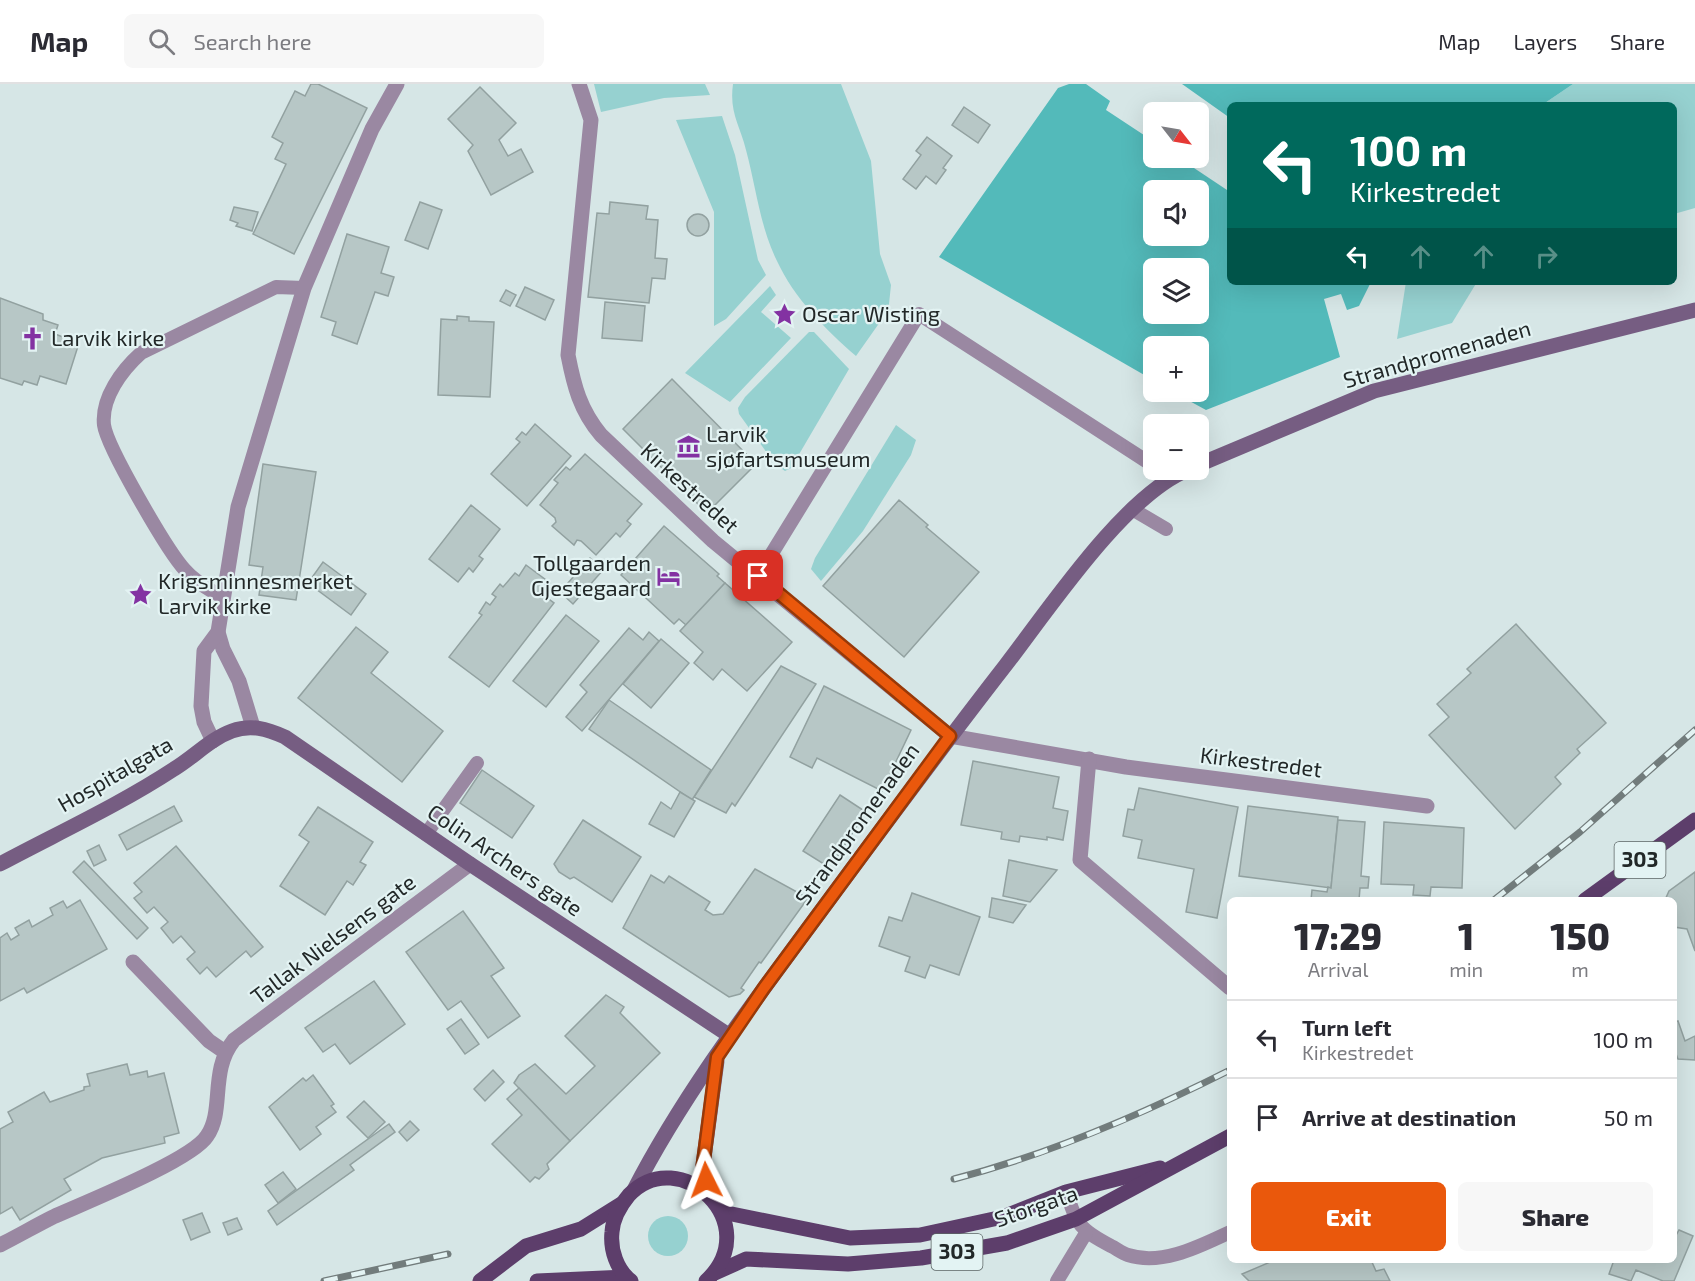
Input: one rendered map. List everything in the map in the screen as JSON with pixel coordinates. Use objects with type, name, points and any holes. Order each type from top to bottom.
[{"type":"main road","name":"Strandpromenaden","points":[[1209,460],[1374,391],[1695,310]]},
{"type":"main road","name":"Strandpromenaden","points":[[634,1190],[654,1152],[730,1036],[950,736],[1084,563],[1159,480]]},
{"type":"main road","name":"Hospitalgata","points":[[0,864],[174,770],[213,741],[232,731],[253,727]]},
{"type":"main road","name":"Colin Archers gate","points":[[253,727],[285,737],[470,864],[730,1036]]},
{"type":"main road","name":"303","points":[[1589,897],[1695,820]]},
{"type":"main road","name":"Strandpromenaden","points":[[710,1195],[703,1165],[717,1057]]},
{"type":"main road","name":"Storgata","points":[[711,1277],[746,1259],[848,1264],[921,1258],[1007,1243],[1076,1219],[1227,1138]]},
{"type":"main road","name":"Storgata","points":[[722,1212],[850,1238],[920,1235],[1003,1217],[1066,1192],[1183,1162]]},
{"type":"main road","name":"303","points":[[480,1281],[526,1246],[581,1229],[621,1204],[634,1190],[652,1181],[671,1179],[692,1183],[710,1195],[722,1212],[727,1233],[725,1254],[711,1277]]},
{"type":"main road","name":"303","points":[[621,1204],[613,1222],[611,1242],[616,1261],[629,1279]]},
{"type":"main road","name":"303","points":[[537,1281],[629,1279]]},
{"type":"street","points":[[253,727],[239,681],[223,649],[218,632],[238,507],[304,288],[372,129],[397,84]]},
{"type":"street","name":"Kirkestredet","points":[[579,84],[591,120],[568,355],[575,392],[587,418],[601,435],[713,542],[758,576],[950,736],[1126,767],[1428,806]]},
{"type":"street","points":[[213,741],[204,722],[201,706],[202,671],[204,651],[218,632]]},
{"type":"street","points":[[1089,759],[1080,860],[1227,985]]},
{"type":"street","name":"Tallak Nielsens gate","points":[[225,1052],[234,1040],[470,864]]},
{"type":"street","points":[[0,1245],[168,1164],[202,1144],[210,1132],[220,1065],[225,1052],[209,1041],[133,962]]},
{"type":"lane","points":[[222,597],[197,581],[184,569],[142,503],[108,442],[104,423],[109,397],[125,368],[141,353],[276,287],[304,288]]},
{"type":"lane","points":[[758,576],[919,314],[1143,459]]},
{"type":"lane","points":[[1132,509],[1166,529]]},
{"type":"lane","points":[[426,834],[477,763]]},
{"type":"lane","points":[[1066,1192],[1076,1219],[1086,1233],[1128,1255],[1154,1257],[1186,1252],[1227,1233]]},
{"type":"lane","points":[[1057,1281],[1086,1233]]},
{"type":"shaded area","points":[[594,84],[705,84],[710,95],[664,98],[601,112]]},
{"type":"shaded area","points":[[733,84],[841,84],[871,161],[880,254],[891,285],[889,304],[880,322],[856,356],[801,300],[784,275],[771,248],[732,103]]},
{"type":"shaded area","points":[[1069,84],[1086,84],[1110,101],[1106,110],[1143,134],[1143,168],[1194,168],[1227,190],[1227,285],[1370,285],[1359,306],[1347,310],[1341,294],[1324,299],[1340,357],[1206,410],[1191,402],[1209,402],[1209,336],[1143,336],[1143,374],[939,257],[1058,88]]},
{"type":"shaded area","points":[[1182,84],[1573,84],[1546,102],[1227,102],[1227,116]]},
{"type":"shaded area","points":[[1573,84],[1695,84],[1695,208],[1677,213],[1677,102],[1546,102]]},
{"type":"shaded area","points":[[722,116],[735,155],[758,260],[766,275],[726,319],[714,326],[714,212],[676,120]]},
{"type":"shaded area","points":[[1406,285],[1475,285],[1452,323],[1397,339]]},
{"type":"shaded area","points":[[770,286],[776,295],[761,312],[791,338],[730,402],[685,373]]},
{"type":"shaded area","points":[[809,332],[814,332],[849,369],[791,468],[785,471],[775,464],[739,414],[738,408],[745,397]]},
{"type":"shaded area","points":[[896,425],[916,440],[911,455],[863,531],[821,581],[811,569],[815,558]]},
{"type":"shaded area","points":[[668,1216],[676,1217],[682,1222],[687,1228],[687,1244],[682,1250],[676,1255],[668,1256],[660,1255],[654,1250],[649,1244],[648,1236],[649,1228],[654,1222],[660,1217]]},
{"type":"building","points":[[311,84],[318,84],[367,108],[294,254],[253,234],[286,164],[275,159],[283,143],[272,137],[295,91],[305,96]]},
{"type":"building","points":[[480,87],[516,123],[499,140],[508,156],[521,149],[533,172],[491,195],[468,151],[473,145],[448,119]]},
{"type":"building","points":[[964,107],[990,125],[978,143],[952,125]]},
{"type":"building","points":[[927,137],[952,156],[943,168],[946,170],[936,184],[926,176],[916,189],[903,179],[921,155],[916,151]]},
{"type":"building","points":[[420,202],[442,210],[428,249],[405,240]]},
{"type":"building","points":[[610,202],[648,206],[646,219],[658,220],[655,258],[667,259],[665,279],[652,278],[649,303],[588,297],[597,213],[609,214]]},
{"type":"building","points":[[234,207],[258,212],[252,231],[236,226],[238,223],[230,220]]},
{"type":"building","points":[[698,214],[706,217],[709,225],[706,233],[698,236],[690,233],[687,225],[690,217]]},
{"type":"building","points":[[347,234],[389,247],[381,273],[394,277],[388,296],[375,292],[357,344],[332,335],[336,322],[321,317]]},
{"type":"building","points":[[525,287],[554,300],[545,320],[516,306]]},
{"type":"building","points":[[506,290],[516,295],[510,306],[500,301]]},
{"type":"building","name":"Larvik kirke","points":[[0,298],[43,314],[43,320],[58,325],[55,334],[79,343],[66,384],[40,376],[37,385],[24,381],[22,385],[0,378]]},
{"type":"building","points":[[605,302],[645,306],[642,341],[602,338]]},
{"type":"building","points":[[457,316],[469,317],[469,321],[494,322],[490,397],[438,395],[441,319],[457,320]]},
{"type":"building","points":[[672,379],[756,464],[707,513],[623,429]]},
{"type":"building","points":[[535,424],[571,456],[527,506],[491,474],[520,442],[516,439],[522,432],[526,435]]},
{"type":"building","points":[[585,454],[642,504],[627,521],[631,524],[620,537],[616,533],[596,555],[581,541],[577,540],[574,545],[552,526],[556,522],[555,518],[540,505],[558,483],[554,480],[566,467],[570,470]]},
{"type":"building","points":[[263,464],[316,472],[296,600],[259,595],[263,567],[249,565]]},
{"type":"building","points":[[899,500],[928,525],[926,527],[979,572],[904,657],[823,586]]},
{"type":"building","points":[[471,505],[500,529],[479,556],[483,559],[473,572],[469,568],[458,582],[429,559]]},
{"type":"building","points":[[664,526],[719,574],[717,576],[725,583],[686,625],[679,619],[674,624],[621,575]]},
{"type":"building","points":[[590,558],[603,570],[573,604],[560,592]]},
{"type":"building","points":[[323,562],[366,594],[351,615],[308,583]]},
{"type":"building","points":[[526,565],[550,583],[542,594],[554,603],[489,687],[449,657],[482,615],[479,613],[486,602],[490,605],[496,597],[492,594],[500,584],[503,587],[515,573],[519,576]]},
{"type":"building","points":[[725,583],[792,642],[747,691],[722,669],[713,680],[694,663],[703,652],[680,631]]},
{"type":"building","points":[[566,615],[599,641],[546,707],[513,681]]},
{"type":"building","points":[[1516,624],[1606,723],[1577,749],[1580,753],[1555,777],[1561,784],[1515,829],[1429,735],[1449,717],[1437,704],[1471,673],[1467,669]]},
{"type":"building","points":[[356,627],[388,652],[371,673],[443,731],[402,782],[298,698]]},
{"type":"building","points":[[629,628],[643,640],[649,632],[659,641],[582,731],[566,717],[587,692],[580,685]]},
{"type":"building","points":[[661,639],[689,663],[651,708],[623,684]]},
{"type":"building","points":[[781,666],[816,684],[735,806],[732,803],[726,813],[694,797]]},
{"type":"building","points":[[824,686],[911,730],[882,791],[817,758],[812,768],[790,757]]},
{"type":"building","points":[[609,700],[711,770],[692,800],[589,729]]},
{"type":"building","points":[[973,761],[1059,777],[1053,808],[1068,811],[1063,840],[1020,836],[1019,842],[1001,839],[1002,832],[961,825]]},
{"type":"building","points":[[482,770],[534,806],[512,838],[460,803]]},
{"type":"building","points":[[1139,788],[1238,807],[1217,918],[1186,912],[1194,869],[1138,858],[1142,840],[1123,836],[1128,809],[1134,810]]},
{"type":"building","points":[[680,792],[695,801],[674,837],[649,824],[661,802],[671,809]]},
{"type":"building","points":[[840,795],[866,812],[837,857],[834,855],[827,866],[803,851]]},
{"type":"building","points":[[174,806],[182,821],[127,850],[119,835]]},
{"type":"building","points":[[1248,806],[1338,817],[1331,888],[1239,876]]},
{"type":"building","points":[[318,807],[373,842],[360,862],[366,865],[353,885],[347,881],[325,915],[280,886],[309,842],[299,835]]},
{"type":"building","points":[[583,820],[641,857],[612,902],[574,877],[570,879],[559,872],[554,864]]},
{"type":"building","points":[[1338,820],[1365,822],[1361,876],[1369,877],[1368,888],[1360,888],[1359,897],[1311,897],[1312,890],[1327,892],[1328,887],[1331,888]]},
{"type":"building","points":[[1384,822],[1464,828],[1462,888],[1431,887],[1430,896],[1413,895],[1414,885],[1381,884]]},
{"type":"building","points":[[99,845],[106,860],[94,866],[87,851]]},
{"type":"building","points":[[176,846],[263,947],[251,957],[246,951],[216,977],[207,967],[200,974],[187,959],[195,952],[181,936],[173,943],[161,928],[168,922],[154,907],[147,913],[134,898],[142,892],[134,883]]},
{"type":"building","points":[[1009,860],[1057,870],[1030,902],[1003,896]]},
{"type":"building","points":[[84,861],[148,928],[137,939],[73,872]]},
{"type":"building","points":[[755,869],[808,898],[761,963],[759,962],[741,988],[744,990],[740,994],[729,997],[623,928],[651,875],[664,883],[669,876],[710,902],[705,910],[713,915],[723,914]]},
{"type":"building","points":[[1695,872],[1695,951],[1687,929],[1677,927],[1677,897],[1666,897],[1669,891]]},
{"type":"building","points":[[912,893],[980,917],[959,975],[930,965],[925,978],[905,971],[910,957],[879,946],[889,917],[902,921]]},
{"type":"building","points":[[992,898],[1026,905],[1013,923],[989,917]]},
{"type":"building","points":[[80,900],[107,949],[27,993],[24,988],[0,1001],[0,938],[7,933],[11,940],[19,935],[15,928],[29,920],[32,927],[53,915],[50,908],[63,901],[67,908]]},
{"type":"building","points":[[463,911],[504,968],[491,976],[520,1016],[488,1038],[461,1001],[448,1010],[406,952]]},
{"type":"building","points":[[374,981],[405,1024],[350,1064],[335,1044],[323,1052],[305,1028]]},
{"type":"building","points":[[606,995],[624,1007],[620,1013],[660,1053],[570,1141],[514,1083],[519,1075],[535,1064],[566,1094],[595,1066],[565,1036]]},
{"type":"building","points":[[461,1019],[479,1044],[465,1054],[447,1029]]},
{"type":"building","points":[[1677,1021],[1685,1041],[1695,1036],[1695,1060],[1678,1059]]},
{"type":"building","points":[[127,1064],[130,1075],[147,1071],[148,1077],[164,1073],[179,1133],[164,1137],[165,1143],[102,1158],[64,1179],[71,1190],[20,1220],[12,1207],[0,1214],[0,1129],[13,1122],[8,1112],[44,1092],[50,1102],[84,1090],[84,1087],[90,1086],[87,1074]]},
{"type":"building","points":[[493,1070],[504,1082],[485,1101],[474,1089]]},
{"type":"building","points":[[313,1075],[334,1104],[331,1106],[336,1112],[316,1127],[321,1134],[300,1150],[269,1107],[303,1078],[306,1081]]},
{"type":"building","points":[[519,1088],[570,1141],[547,1164],[549,1169],[539,1179],[535,1177],[530,1182],[492,1144],[522,1115],[507,1099]]},
{"type":"building","points":[[364,1101],[385,1122],[368,1138],[347,1117]]},
{"type":"building","points":[[410,1121],[419,1130],[407,1141],[399,1132]]},
{"type":"building","points":[[389,1124],[395,1132],[350,1165],[354,1170],[277,1225],[268,1211]]},
{"type":"building","points":[[283,1172],[296,1189],[278,1203],[265,1185]]},
{"type":"building","points":[[202,1213],[210,1232],[191,1240],[183,1220]]},
{"type":"building","points":[[237,1218],[242,1229],[228,1235],[223,1223]]},
{"type":"building","points":[[1679,1230],[1693,1236],[1674,1281],[1663,1281],[1636,1270],[1631,1281],[1609,1274],[1613,1263],[1677,1263]]},
{"type":"building","points":[[1268,1263],[1372,1263],[1376,1271],[1384,1269],[1390,1281],[1249,1281],[1242,1274]]},
{"type":"railway","points":[[1498,897],[1580,832],[1695,730]]},
{"type":"railway","points":[[954,1179],[1025,1158],[1095,1132],[1227,1071]]},
{"type":"railway","points":[[324,1281],[448,1254]]},
{"type":"place","name":"Oscar Wisting","points":[[784,314]]},
{"type":"place","name":"Larvik kirke","points":[[33,338]]},
{"type":"place","name":"Larvik sjøfartsmuseum","points":[[688,447]]},
{"type":"place","name":"Tollgaarden Gjestegaard","points":[[669,576]]},
{"type":"place","name":"Krigsminnesmerket Larvik kirke","points":[[140,594]]},
{"type":"route","points":[[706,1180],[703,1165],[717,1057],[764,988],[950,736],[758,576]]}]
